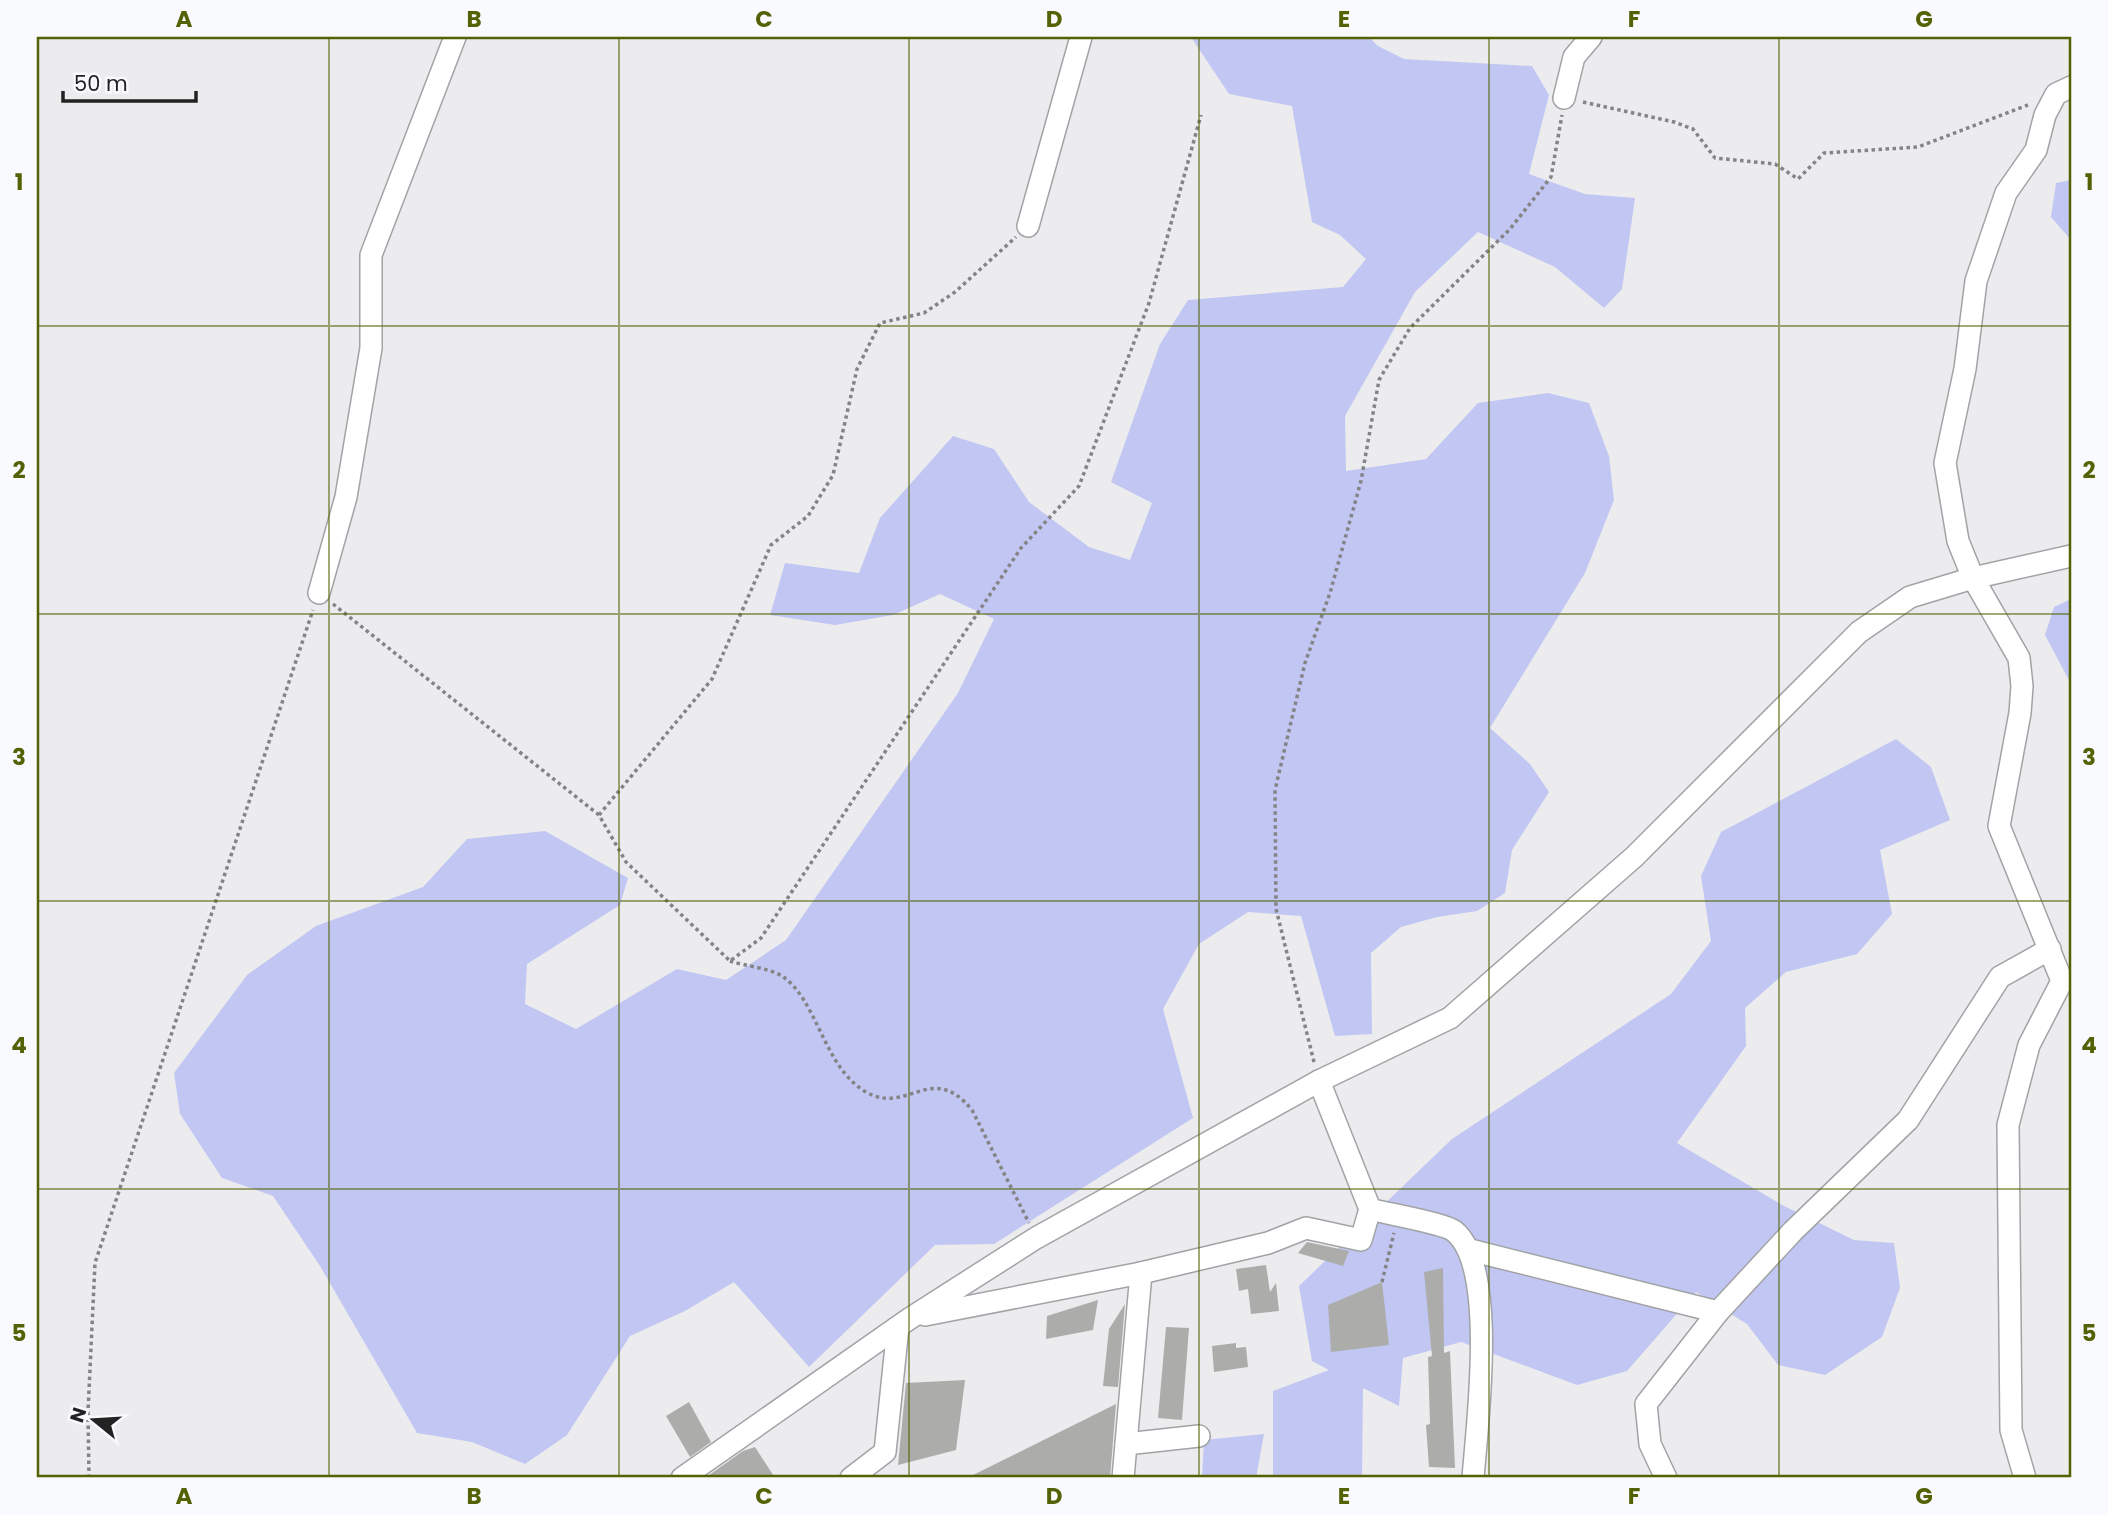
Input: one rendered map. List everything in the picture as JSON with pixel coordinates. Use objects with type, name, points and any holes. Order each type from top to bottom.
[{"type":"street","points":[[319,593],[346,497],[371,348],[371,255],[409,148],[455,37]]},
{"type":"street","points":[[1028,226],[1081,37]]},
{"type":"street","points":[[1564,98],[1574,57],[1591,37]]},
{"type":"street","points":[[2025,1478],[2011,1430],[2008,1125],[2029,1045],[2062,981],[1999,826],[2020,713],[2022,686],[2019,658],[1973,578],[1958,541],[1945,463],[1965,369],[1976,281],[2006,193],[2036,150],[2045,116],[2064,91]]},
{"type":"street","points":[[682,1478],[904,1323],[1036,1238],[1319,1082],[1450,1018],[1634,857],[1859,632],[1910,597],[1973,578],[2071,556]]},
{"type":"street","points":[[1666,1478],[1650,1444],[1646,1404],[1718,1312],[1793,1231],[1908,1120],[2000,977],[2050,949]]},
{"type":"street","points":[[904,1323],[1268,1243],[1306,1228],[1361,1240],[1370,1209],[1319,1082]]},
{"type":"street","points":[[1370,1209],[1451,1229],[1470,1250],[1477,1281],[1481,1368],[1473,1478]]},
{"type":"street","points":[[1470,1250],[1718,1312]]},
{"type":"street","points":[[1123,1478],[1141,1273]]},
{"type":"street","points":[[851,1478],[885,1452],[904,1323]]},
{"type":"street","points":[[1126,1444],[1199,1436]]},
{"type":"path","points":[[1319,1082],[1276,909],[1273,848],[1275,790],[1306,663],[1330,593],[1361,481],[1379,380],[1410,328],[1510,229],[1551,177],[1564,98],[1674,122],[1693,129],[1715,158],[1775,164],[1798,179],[1824,153],[1918,147],[2064,91]]},
{"type":"path","points":[[730,961],[761,938],[1021,548],[1079,486],[1149,303],[1201,115]]},
{"type":"path","points":[[599,815],[712,679],[771,545],[808,516],[833,475],[857,369],[880,323],[924,313],[955,292],[1028,226]]},
{"type":"path","points":[[89,1478],[88,1412],[95,1263],[319,593],[599,815],[626,862],[730,961],[782,976],[804,1001],[828,1048],[852,1082],[875,1096],[901,1097],[944,1087],[959,1094],[972,1110],[1036,1238]]},
{"type":"path","points":[[1382,1282],[1399,1218]]},
{"type":"shaded area","points":[[1191,37],[1369,37],[1378,46],[1404,59],[1532,66],[1549,95],[1529,174],[1585,194],[1635,198],[1622,289],[1604,308],[1555,267],[1478,232],[1415,292],[1345,416],[1346,471],[1426,459],[1478,403],[1548,393],[1589,403],[1609,456],[1614,500],[1585,573],[1490,728],[1530,764],[1549,792],[1512,850],[1505,893],[1477,911],[1437,917],[1401,927],[1371,953],[1372,1034],[1335,1036],[1301,916],[1248,912],[1199,944],[1163,1009],[1193,1118],[994,1244],[935,1245],[809,1367],[734,1282],[685,1311],[630,1336],[567,1435],[525,1464],[472,1442],[417,1433],[320,1266],[273,1196],[222,1178],[180,1114],[174,1073],[247,975],[316,926],[423,887],[467,839],[545,831],[628,878],[620,905],[527,964],[525,1004],[576,1029],[677,969],[726,980],[786,940],[958,693],[994,619],[940,594],[893,615],[835,625],[770,615],[785,563],[859,573],[880,518],[953,436],[994,449],[1029,502],[1089,547],[1130,560],[1152,503],[1111,482],[1160,344],[1188,300],[1343,287],[1366,259],[1340,235],[1312,222],[1292,106],[1229,94]]},
{"type":"shaded area","points":[[2071,180],[2071,240],[2051,217],[2056,183]]},
{"type":"shaded area","points":[[2071,599],[2071,684],[2045,635],[2054,607]]},
{"type":"shaded area","points":[[1896,739],[1931,767],[1950,820],[1880,850],[1892,914],[1857,954],[1786,972],[1745,1008],[1746,1046],[1677,1143],[1782,1205],[1854,1240],[1894,1243],[1900,1288],[1882,1337],[1825,1375],[1778,1365],[1747,1324],[1696,1292],[1627,1371],[1577,1385],[1461,1342],[1403,1358],[1399,1406],[1363,1388],[1362,1478],[1273,1478],[1273,1391],[1329,1370],[1312,1361],[1299,1286],[1452,1139],[1671,994],[1711,941],[1701,876],[1721,832]]},
{"type":"shaded area","points":[[1264,1434],[1256,1478],[1202,1478],[1204,1440]]},
{"type":"building","points":[[1307,1242],[1349,1251],[1343,1266],[1298,1253]]},
{"type":"building","points":[[1266,1265],[1270,1292],[1276,1283],[1279,1311],[1251,1314],[1248,1289],[1239,1291],[1236,1269]]},
{"type":"building","points":[[1443,1268],[1444,1353],[1450,1351],[1455,1468],[1429,1467],[1426,1425],[1430,1424],[1428,1357],[1432,1356],[1424,1272]]},
{"type":"building","points":[[1382,1282],[1389,1345],[1331,1352],[1328,1305]]},
{"type":"building","points":[[1098,1300],[1093,1330],[1046,1339],[1047,1316]]},
{"type":"building","points":[[1125,1304],[1118,1387],[1103,1386],[1109,1329]]},
{"type":"building","points":[[1166,1327],[1189,1328],[1182,1420],[1158,1418]]},
{"type":"building","points":[[1236,1343],[1236,1348],[1246,1347],[1248,1367],[1214,1372],[1212,1346]]},
{"type":"building","points":[[965,1380],[956,1450],[898,1465],[906,1383]]},
{"type":"building","points":[[689,1402],[711,1442],[690,1457],[666,1416]]},
{"type":"building","points":[[1116,1404],[1110,1478],[967,1478]]},
{"type":"building","points":[[755,1447],[775,1478],[705,1478],[743,1451]]}]
